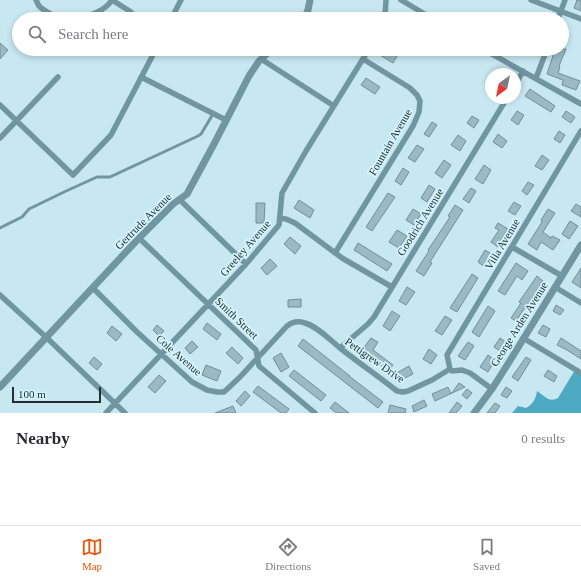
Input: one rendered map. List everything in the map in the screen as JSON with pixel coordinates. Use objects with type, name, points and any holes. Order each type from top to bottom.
[{"type":"street","points":[[36,0],[42,8],[48,12]]},
{"type":"street","points":[[97,12],[110,4],[112,0],[131,12]]},
{"type":"street","points":[[175,12],[181,0]]},
{"type":"street","points":[[307,12],[310,0]]},
{"type":"street","points":[[386,0],[386,12]]},
{"type":"street","points":[[401,0],[421,12]]},
{"type":"street","points":[[531,0],[561,12],[565,0]]},
{"type":"street","points":[[569,15],[581,19]]},
{"type":"street","points":[[0,105],[73,175],[111,134],[152,56]]},
{"type":"street","name":"Gertrude Avenue","points":[[0,387],[139,238],[173,204],[187,194],[244,84],[255,66],[264,56]]},
{"type":"street","name":"Greeley Avenue","points":[[106,413],[246,264],[279,225],[282,193],[365,56]]},
{"type":"street","points":[[496,56],[581,104]]},
{"type":"street","points":[[536,78],[544,56]]},
{"type":"street","points":[[261,59],[334,106]]},
{"type":"street","name":"Fountain Avenue","points":[[335,253],[413,126],[419,112],[420,101],[417,94],[410,88],[363,59]]},
{"type":"street","points":[[521,74],[523,71]]},
{"type":"street","points":[[0,138],[58,77]]},
{"type":"street","points":[[141,77],[226,120]]},
{"type":"street","name":"Goodrich Avenue","points":[[340,348],[368,324],[503,104]]},
{"type":"street","name":"Villa Avenue","points":[[450,369],[447,355],[581,132]]},
{"type":"street","points":[[180,200],[246,264]]},
{"type":"street","points":[[280,218],[296,223],[342,258],[392,287]]},
{"type":"street","name":"Smith Street","points":[[139,238],[256,350],[259,366],[311,412]]},
{"type":"street","name":"George Arden Avenue","points":[[474,413],[512,359],[523,338],[581,245]]},
{"type":"street","points":[[512,247],[562,276]]},
{"type":"street","points":[[555,287],[581,303]]},
{"type":"street","name":"Cole Avenue","points":[[93,288],[137,332],[192,382],[207,390],[224,392],[258,358]]},
{"type":"street","points":[[0,295],[125,413]]},
{"type":"street","name":"Pettigrew Drive","points":[[258,358],[287,326],[292,323],[304,323],[316,328],[397,391],[408,391],[432,380],[450,369]]},
{"type":"street","points":[[523,338],[581,373]]},
{"type":"street","points":[[450,369],[452,371],[462,370],[470,373],[492,389]]},
{"type":"lane","points":[[0,228],[22,217],[29,209],[64,192],[97,177],[110,177],[198,136],[201,134],[214,114]]},
{"type":"shaded area","points":[[575,370],[581,371],[581,413],[512,413],[518,406],[526,408],[531,405],[535,399],[537,391],[552,400],[558,398]]},
{"type":"building","points":[[577,0],[581,1],[581,11],[574,8]]},
{"type":"building","points":[[0,43],[8,50],[0,59]]},
{"type":"building","points":[[382,56],[397,56],[393,63]]},
{"type":"building","points":[[553,56],[563,56],[558,73],[580,81],[576,90],[562,85],[563,80],[547,74]]},
{"type":"building","points":[[366,78],[380,87],[375,94],[361,85]]},
{"type":"building","points":[[530,89],[555,106],[551,112],[525,96]]},
{"type":"building","points":[[517,111],[524,115],[518,125],[511,120]]},
{"type":"building","points":[[566,111],[575,117],[571,123],[562,117]]},
{"type":"building","points":[[472,116],[479,120],[474,128],[467,123]]},
{"type":"building","points":[[432,122],[437,125],[429,137],[424,134]]},
{"type":"building","points":[[559,131],[565,135],[560,143],[554,139]]},
{"type":"building","points":[[498,134],[507,141],[502,148],[493,142]]},
{"type":"building","points":[[458,135],[466,141],[460,151],[451,145]]},
{"type":"building","points":[[417,145],[424,149],[415,162],[408,158]]},
{"type":"building","points":[[542,155],[549,160],[542,170],[535,166]]},
{"type":"building","points":[[444,160],[451,165],[442,178],[435,173]]},
{"type":"building","points":[[484,165],[491,170],[483,184],[475,179]]},
{"type":"building","points":[[403,168],[409,172],[401,185],[395,181]]},
{"type":"building","points":[[528,182],[534,185],[527,195],[522,191]]},
{"type":"building","points":[[429,185],[435,189],[427,202],[421,198]]},
{"type":"building","points":[[471,188],[476,191],[469,203],[463,199]]},
{"type":"building","points":[[388,193],[395,197],[372,231],[366,227]]},
{"type":"building","points":[[299,200],[314,210],[310,218],[294,208]]},
{"type":"building","points":[[514,202],[521,206],[515,215],[508,211]]},
{"type":"building","points":[[256,203],[265,203],[264,223],[256,223]]},
{"type":"building","points":[[576,204],[581,207],[581,217],[571,211]]},
{"type":"building","points":[[455,205],[463,210],[430,262],[432,263],[424,276],[416,271],[450,217],[448,216]]},
{"type":"building","points":[[413,209],[421,214],[414,225],[406,220]]},
{"type":"building","points":[[548,209],[555,213],[543,232],[551,238],[552,236],[560,240],[553,250],[541,242],[537,250],[528,244],[542,222],[541,220]]},
{"type":"building","points":[[570,221],[578,226],[569,239],[562,234]]},
{"type":"building","points":[[498,223],[508,229],[498,247],[491,242],[499,230],[495,228]]},
{"type":"building","points":[[397,230],[407,236],[399,248],[389,242]]},
{"type":"building","points":[[290,237],[301,246],[295,254],[284,244]]},
{"type":"building","points":[[358,243],[392,264],[387,271],[354,250]]},
{"type":"building","points":[[485,250],[493,255],[485,267],[478,262]]},
{"type":"building","points":[[270,259],[277,266],[267,275],[261,268]]},
{"type":"building","points":[[516,263],[528,271],[522,280],[517,276],[505,295],[498,291]]},
{"type":"building","points":[[581,268],[581,288],[572,282]]},
{"type":"building","points":[[472,274],[478,278],[457,312],[450,308]]},
{"type":"building","points":[[537,276],[543,281],[516,321],[511,318],[521,303],[519,302]]},
{"type":"building","points":[[407,287],[415,292],[406,305],[399,301]]},
{"type":"building","points":[[301,299],[301,307],[288,307],[288,300]]},
{"type":"building","points":[[556,305],[564,310],[560,315],[553,311]]},
{"type":"building","points":[[488,306],[495,311],[479,337],[472,332]]},
{"type":"building","points":[[392,311],[400,316],[390,331],[383,326]]},
{"type":"building","points":[[445,316],[452,320],[442,335],[435,331]]},
{"type":"building","points":[[207,323],[221,334],[217,340],[203,329]]},
{"type":"building","points":[[157,325],[164,331],[159,336],[153,330]]},
{"type":"building","points":[[543,325],[550,329],[546,337],[538,333]]},
{"type":"building","points":[[112,326],[122,334],[116,341],[107,333]]},
{"type":"building","points":[[371,338],[378,342],[373,350],[393,365],[388,371],[362,350]]},
{"type":"building","points":[[500,338],[506,342],[500,351],[494,347]]},
{"type":"building","points":[[561,338],[581,351],[581,359],[557,345]]},
{"type":"building","points":[[303,339],[383,402],[378,408],[298,346]]},
{"type":"building","points":[[192,341],[198,347],[190,354],[185,348]]},
{"type":"building","points":[[468,342],[474,346],[465,360],[458,356]]},
{"type":"building","points":[[232,347],[243,358],[238,364],[226,353]]},
{"type":"building","points":[[429,349],[437,355],[431,364],[423,359]]},
{"type":"building","points":[[281,353],[289,367],[281,372],[273,358]]},
{"type":"building","points":[[488,355],[495,360],[488,372],[480,367]]},
{"type":"building","points":[[94,357],[102,364],[97,370],[89,363]]},
{"type":"building","points":[[526,357],[531,360],[518,381],[512,377]]},
{"type":"building","points":[[206,365],[221,371],[217,381],[202,375]]},
{"type":"building","points":[[409,366],[413,374],[399,381],[395,374]]},
{"type":"building","points":[[294,370],[326,395],[321,401],[289,376]]},
{"type":"building","points":[[548,370],[557,376],[554,382],[544,376]]},
{"type":"building","points":[[159,375],[166,381],[155,393],[148,387]]},
{"type":"building","points":[[459,383],[465,387],[452,393]]},
{"type":"building","points":[[258,386],[289,409],[286,413],[281,413],[253,392]]},
{"type":"building","points":[[448,387],[451,394],[435,401],[432,394]]},
{"type":"building","points":[[506,387],[512,391],[507,398],[501,395]]},
{"type":"building","points":[[467,389],[472,393],[467,399],[462,395]]},
{"type":"building","points":[[245,391],[250,396],[241,406],[236,401]]},
{"type":"building","points":[[424,400],[427,406],[414,412],[412,406]]},
{"type":"building","points":[[335,402],[349,413],[336,413],[330,408]]},
{"type":"building","points":[[457,402],[462,406],[456,413],[449,413]]},
{"type":"building","points":[[495,403],[500,406],[495,413],[487,413]]},
{"type":"building","points":[[390,405],[406,409],[405,413],[388,413]]},
{"type":"building","points":[[233,406],[236,413],[215,413]]}]
